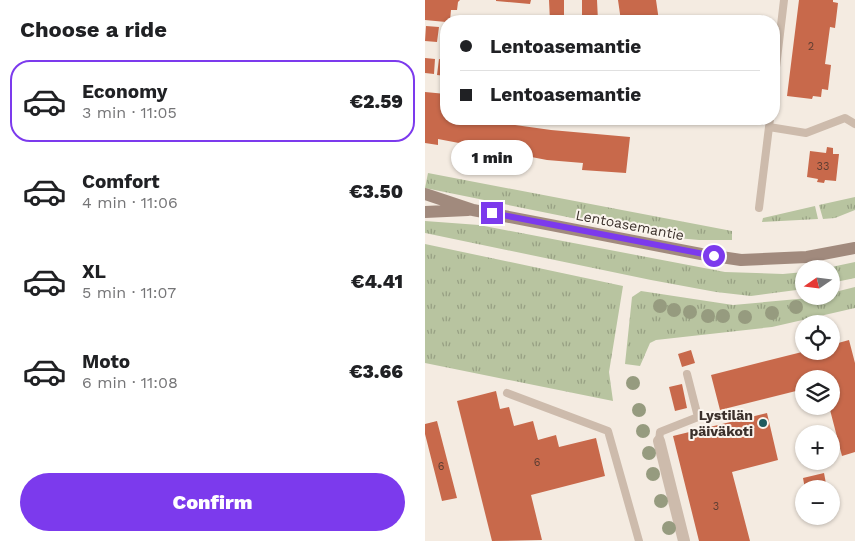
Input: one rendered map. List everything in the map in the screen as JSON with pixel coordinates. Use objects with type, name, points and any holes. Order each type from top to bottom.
[{"type":"main road","name":"Lentoasemantie","points":[[425,194],[473,210],[741,260],[807,257],[855,248]]},
{"type":"main road","name":"Lentoasemantie","points":[[425,212],[473,210]]},
{"type":"main road","name":"Lentoasemantie","points":[[841,250],[855,242]]},
{"type":"street","points":[[659,441],[684,541]]},
{"type":"lane","points":[[780,34],[784,0]]},
{"type":"lane","points":[[776,125],[806,133],[845,118],[855,124]]},
{"type":"lane","points":[[759,208],[769,125]]},
{"type":"lane","points":[[659,441],[660,432],[698,417],[687,374]]},
{"type":"lane","points":[[507,393],[609,431],[639,541]]},
{"type":"green space","points":[[428,173],[732,231],[732,240],[666,237],[425,188]]},
{"type":"green space","points":[[855,197],[855,210],[835,218],[823,219],[819,205]]},
{"type":"green space","points":[[815,206],[818,219],[762,222],[763,218]]},
{"type":"green space","points":[[425,221],[479,225],[725,272],[795,273],[795,290],[751,296],[716,292],[425,233]]},
{"type":"green space","points":[[425,244],[623,286],[609,372],[613,401],[425,363]]},
{"type":"green space","points":[[855,262],[855,278],[840,281],[840,265]]},
{"type":"green space","points":[[855,287],[855,308],[824,315],[795,315],[795,322],[772,327],[656,340],[650,343],[640,366],[625,364],[632,297],[641,291],[733,305],[795,299],[795,305],[840,305],[840,291]]},
{"type":"building","points":[[425,0],[460,0],[457,10],[451,10],[451,15],[440,15],[440,21],[425,20]]},
{"type":"building","points":[[496,0],[531,0],[530,4]]},
{"type":"building","points":[[549,0],[564,0],[564,15],[550,15]]},
{"type":"building","points":[[582,0],[597,0],[598,15],[582,15]]},
{"type":"building","points":[[618,0],[656,0],[658,15],[620,15]]},
{"type":"building","points":[[799,0],[833,0],[833,2],[838,3],[835,28],[830,27],[825,64],[831,65],[828,90],[822,89],[821,97],[813,96],[812,99],[787,96]]},
{"type":"building","points":[[426,26],[439,27],[437,42],[425,41]]},
{"type":"building","points":[[425,58],[435,59],[434,74],[425,73]]},
{"type":"building","points":[[439,59],[440,59],[440,75],[437,75]]},
{"type":"building","points":[[425,92],[440,93],[440,125],[516,125],[630,137],[626,173],[582,170],[583,163],[547,160],[438,139],[438,145],[425,143]]},
{"type":"building","points":[[827,147],[833,148],[833,154],[839,154],[836,181],[825,180],[824,183],[817,182],[818,179],[807,177],[810,151],[826,153]]},
{"type":"building","points":[[849,340],[855,363],[855,452],[842,456],[840,448],[840,425],[834,425],[831,415],[840,415],[840,370],[795,370],[795,391],[720,410],[711,375],[795,354],[795,360],[840,360],[840,342]]},
{"type":"building","points":[[691,350],[695,363],[682,367],[678,354]]},
{"type":"building","points":[[682,384],[687,408],[675,411],[669,387]]},
{"type":"building","points":[[496,391],[500,409],[509,407],[514,426],[533,421],[538,440],[556,435],[559,447],[596,438],[605,476],[531,495],[542,540],[492,541],[457,401]]},
{"type":"building","points":[[767,413],[778,460],[732,472],[750,541],[699,541],[673,436]]},
{"type":"building","points":[[437,421],[457,498],[442,501],[425,434],[425,424]]},
{"type":"building","points":[[824,473],[825,480],[803,480],[803,478]]},
{"type":"place","name":"Lystilän päiväkoti","points":[[763,423]]},
{"type":"route","points":[[492,213],[714,256]]}]
